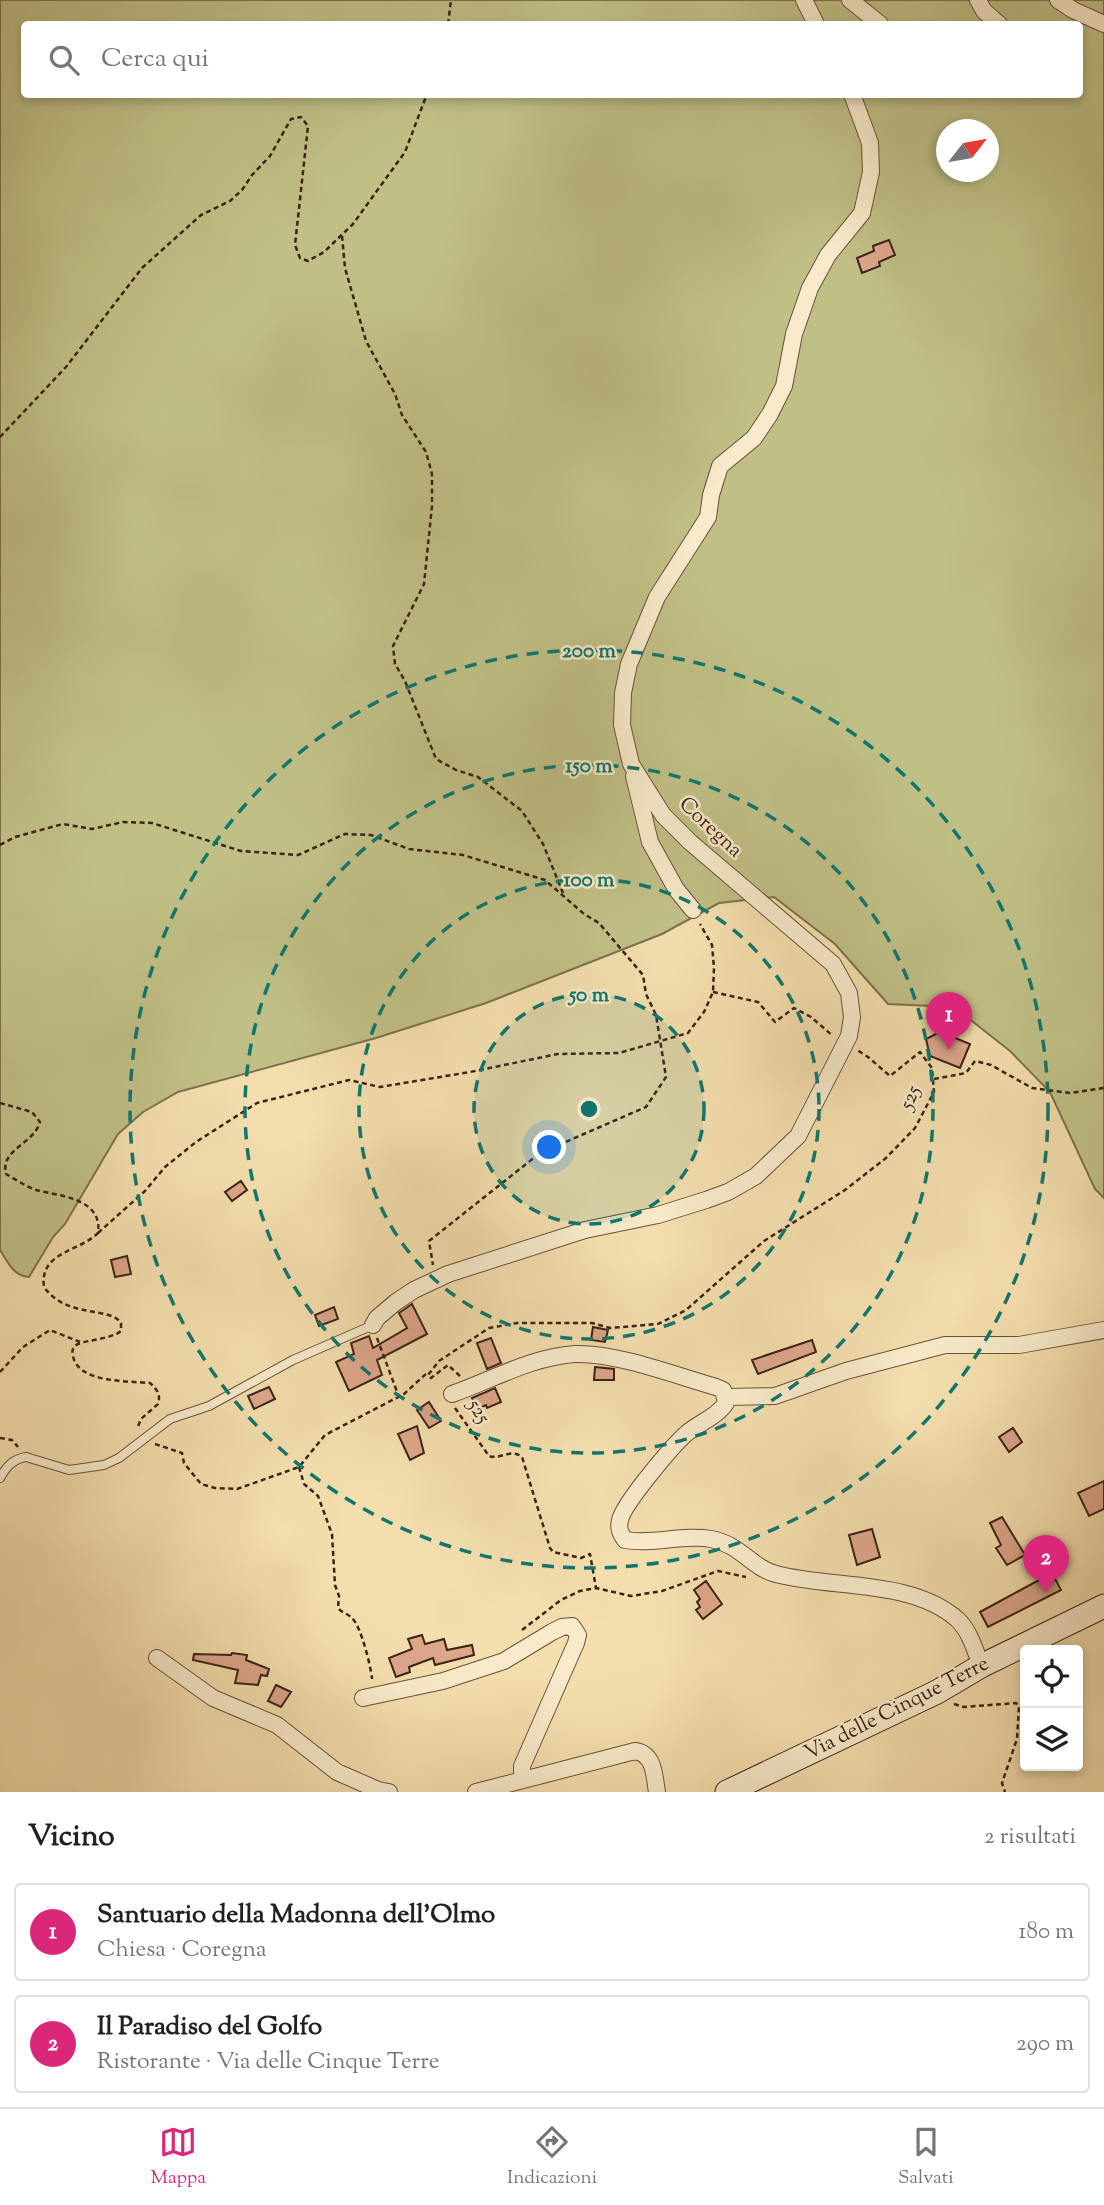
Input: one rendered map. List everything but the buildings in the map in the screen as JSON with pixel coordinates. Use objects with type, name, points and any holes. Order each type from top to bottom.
[{"type":"main road","name":"Via delle Cinque Terre","points":[[727,1792],[937,1692],[981,1666],[1104,1606]]},
{"type":"street","points":[[804,0],[814,21]]},
{"type":"street","points":[[850,0],[876,21]]},
{"type":"street","points":[[978,0],[984,11],[996,21]]},
{"type":"street","points":[[1058,0],[1104,24]]},
{"type":"street","name":"Coregna","points":[[373,1325],[377,1318],[396,1302],[435,1280],[479,1263],[585,1230],[658,1215],[706,1200],[728,1192],[756,1176],[798,1136],[845,1044],[852,1017],[849,993],[833,964],[663,815],[631,764],[622,725],[623,693],[629,664],[657,597],[708,517],[711,495],[720,466],[754,438],[770,414],[784,386],[794,334],[810,288],[828,255],[862,213],[871,172],[870,143],[853,98]]},
{"type":"street","points":[[631,764],[650,842],[676,889],[693,910]]},
{"type":"street","points":[[726,1397],[775,1396],[846,1371],[945,1345],[1019,1345],[1104,1330]]},
{"type":"street","points":[[452,1394],[495,1375],[544,1359],[575,1354],[610,1358],[723,1390],[726,1404],[722,1410],[687,1433],[654,1470],[622,1515],[619,1528],[625,1540],[707,1538],[726,1542],[773,1574],[903,1593],[927,1601],[957,1619],[969,1635],[981,1666]]},
{"type":"street","points":[[366,1697],[443,1681],[504,1661],[552,1632],[572,1626],[578,1634],[576,1643],[522,1766],[522,1772],[527,1779]]},
{"type":"street","points":[[157,1658],[214,1698],[277,1725],[337,1772],[389,1792]]},
{"type":"street","points":[[476,1792],[635,1751],[645,1753],[651,1762],[657,1792]]},
{"type":"lane","points":[[0,1478],[9,1465],[26,1457],[69,1469],[104,1465],[119,1458],[170,1419],[209,1406],[292,1360],[373,1325]]},
{"type":"path","points":[[448,21],[451,0]]},
{"type":"path","points":[[0,437],[66,367],[142,268],[201,215],[230,201],[242,190],[270,156],[287,123],[294,117],[301,117],[308,125],[299,192],[296,250],[303,260],[314,258],[353,224],[405,152],[425,98]]},
{"type":"path","points":[[342,234],[345,268],[366,341],[395,394],[402,415],[426,452],[432,474],[432,506],[424,584],[393,646],[394,664],[405,681],[436,759],[456,770],[478,777],[522,811],[543,844],[564,896]]},
{"type":"path","points":[[0,845],[27,833],[63,824],[92,829],[123,822],[152,823],[241,851],[299,855],[345,834],[371,835],[409,849],[463,855],[545,880],[584,914],[599,923],[643,975],[646,994],[656,1015],[662,1040],[666,1077],[646,1107],[540,1153],[429,1241],[435,1280]]},
{"type":"path","points":[[428,1372],[399,1397],[325,1435],[299,1467],[237,1489],[215,1488],[201,1484],[184,1463],[182,1453],[140,1441],[138,1425],[147,1412],[158,1404],[159,1393],[150,1383],[101,1379],[80,1370],[76,1365],[72,1352],[74,1346],[80,1342],[117,1335],[121,1331],[121,1323],[113,1315],[84,1311],[56,1300],[44,1287],[44,1273],[49,1262],[55,1257],[89,1242],[145,1191],[165,1167],[196,1142],[257,1103],[349,1080],[380,1087],[558,1054],[619,1054],[688,1033],[704,1012],[713,992],[715,968],[712,945],[693,910]]},
{"type":"path","points":[[713,992],[758,1002],[775,1022],[794,1008],[868,1057],[890,1076],[920,1052],[932,1068],[934,1079],[966,1073],[975,1061],[991,1065],[1032,1088],[1070,1093],[1104,1088]]},
{"type":"path","name":"525","points":[[755,1579],[718,1571],[662,1591],[631,1596],[596,1588],[590,1554],[581,1558],[553,1552],[547,1542],[522,1457],[513,1453],[493,1458],[489,1456],[457,1413],[452,1394],[460,1379],[451,1365],[446,1365],[431,1378],[428,1377],[428,1372],[439,1361],[489,1328],[517,1323],[592,1324],[610,1328],[658,1324],[669,1320],[686,1310],[764,1241],[845,1190],[886,1158],[915,1128],[934,1092],[934,1079]]},
{"type":"path","points":[[0,1103],[32,1112],[40,1122],[36,1133],[8,1156],[4,1170],[6,1174],[33,1189],[79,1200],[99,1223],[98,1233]]},
{"type":"path","points":[[373,1325],[399,1397]]},
{"type":"path","points":[[0,1372],[23,1347],[50,1330],[80,1342]]},
{"type":"path","points":[[0,1438],[12,1440],[26,1457]]},
{"type":"path","points":[[299,1467],[304,1484],[318,1496],[332,1534],[338,1608],[352,1617],[357,1625],[371,1668],[374,1687],[367,1691],[366,1697]]},
{"type":"path","points":[[937,1692],[964,1707],[1016,1703],[1017,1739],[1002,1783],[1005,1792]]},
{"type":"green space","points":[[0,0],[1104,0],[1104,1198],[1095,1189],[1050,1092],[1010,1051],[963,1014],[931,1006],[888,1004],[835,944],[774,897],[719,903],[662,934],[486,1003],[376,1038],[178,1092],[143,1112],[118,1134],[65,1224],[53,1237],[29,1277],[15,1271],[0,1250]]},
{"type":"place","name":"Santuario della Madonna dell'Olmo","points":[[949,1050]]},
{"type":"place","name":"Il Paradiso del Golfo","points":[[1046,1593]]}]
